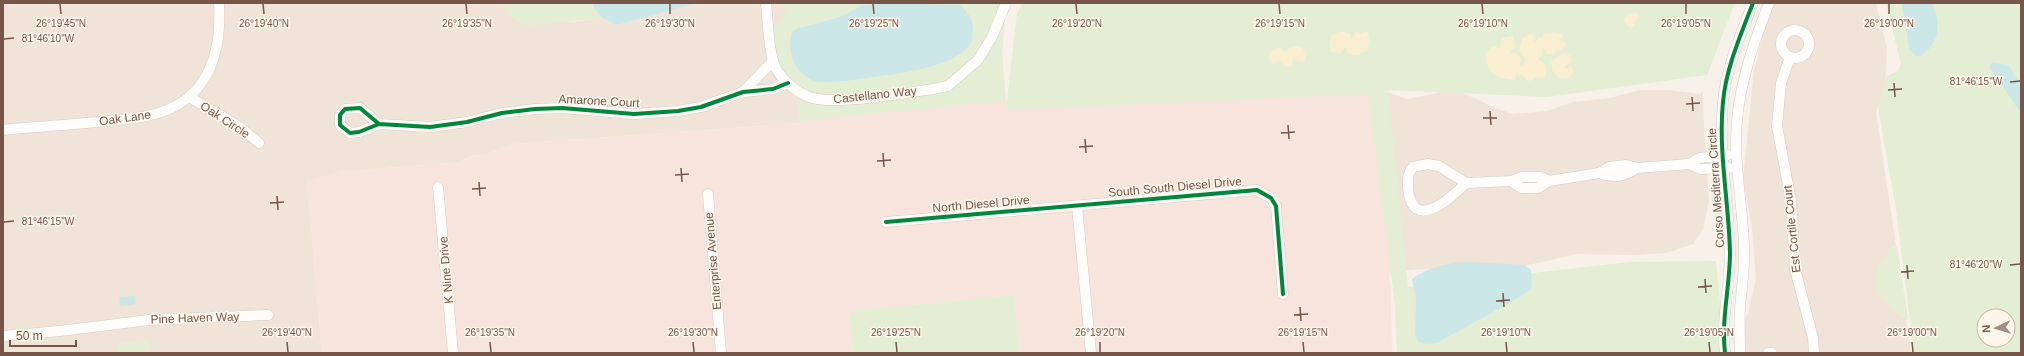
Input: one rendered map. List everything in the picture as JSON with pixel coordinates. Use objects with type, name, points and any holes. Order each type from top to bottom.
[{"type":"street","name":"Oak Lane","points":[[3,130],[150,116],[174,107],[189,97],[204,80],[214,60],[220,28],[219,3]]},
{"type":"street","name":"Castellano Way","points":[[766,3],[773,62],[780,74],[788,83],[809,97],[828,100],[933,89],[948,86],[978,60],[992,37],[1006,3]]},
{"type":"street","name":"Corso Mediterra Circle","points":[[1725,353],[1725,314],[1730,254],[1722,121],[1727,79],[1753,3]]},
{"type":"street","name":"Corso Mediterra Circle","points":[[1740,353],[1740,309],[1744,278],[1744,248],[1737,154],[1737,122],[1742,83],[1754,43],[1769,3]]},
{"type":"street","name":"Est Cortile Court","points":[[1790,57],[1779,95],[1777,126],[1791,201],[1795,269],[1813,338],[1814,353]]},
{"type":"street","points":[[743,92],[773,62]]},
{"type":"street","points":[[743,92],[773,89],[788,83]]},
{"type":"street","name":"Amarone Court","points":[[380,124],[430,127],[467,122],[502,113],[562,108],[613,113],[656,114],[701,107],[743,92]]},
{"type":"street","name":"Oak Circle","points":[[189,97],[240,127],[259,143]]},
{"type":"street","points":[[1466,183],[1438,207],[1428,210],[1419,210],[1413,206],[1409,199],[1407,177],[1413,167],[1428,164],[1439,166],[1466,183],[1511,181],[1522,177],[1541,177],[1549,181],[1599,173],[1610,177],[1626,175],[1637,168],[1688,164],[1699,158],[1737,154]]},
{"type":"street","points":[[1688,164],[1700,169],[1738,167]]},
{"type":"street","name":"K Nine Drive","points":[[438,187],[453,353]]},
{"type":"street","name":"South South Diesel Drive","points":[[1077,206],[1257,190],[1271,198],[1276,206],[1283,294]]},
{"type":"street","name":"Enterprise Avenue","points":[[708,194],[721,353]]},
{"type":"street","points":[[1077,206],[1091,353]]},
{"type":"street","name":"North Diesel Drive","points":[[886,222],[1077,206]]},
{"type":"street","name":"Pine Haven Way","points":[[3,336],[60,332],[149,320],[268,316]]},
{"type":"shaded area","points":[[3,3],[504,3],[507,16],[573,22],[602,18],[617,25],[697,3],[784,3],[797,88],[799,123],[513,144],[486,154],[472,156],[459,162],[348,171],[307,181],[322,353],[3,353]]},
{"type":"shaded area","points":[[1772,3],[1876,3],[1887,48],[1885,90],[1876,112],[1896,246],[1891,247],[1900,316],[1906,318],[1911,353],[1738,353],[1737,340],[1731,339],[1748,313],[1756,279],[1752,228],[1743,179],[1754,69]]},
{"type":"shaded area","points":[[1348,67],[1370,71],[1397,271],[1389,277],[1391,288],[1392,353],[1020,353],[1014,295],[849,311],[853,353],[322,353],[307,181],[346,169],[348,171],[459,162],[472,156],[486,154],[513,144],[800,123],[810,120]]},
{"type":"shaded area","points":[[1455,89],[1495,108],[1513,114],[1547,111],[1573,102],[1611,98],[1640,90],[1668,90],[1700,94],[1703,91],[1709,199],[1704,227],[1693,244],[1666,253],[1636,255],[1577,254],[1519,267],[1451,274],[1428,269],[1397,271],[1383,91],[1408,99]]},
{"type":"green space","points":[[504,3],[593,3],[593,7],[602,18],[527,26],[507,16]]},
{"type":"green space","points":[[784,3],[1009,3],[1006,10],[1002,54],[1006,101],[810,120],[799,123],[797,88],[776,62],[768,31],[785,16]]},
{"type":"green space","points":[[1023,3],[1735,3],[1707,75],[1547,97],[1388,90],[1408,287],[1630,262],[1716,261],[1725,353],[1397,353],[1395,305],[1368,94],[1006,110],[1017,13]]},
{"type":"green space","points":[[1886,3],[2021,3],[2021,353],[1914,353],[1896,209],[1878,108],[1887,76],[1898,71],[1901,64]]},
{"type":"green space","points":[[1897,246],[1908,319],[1894,311],[1882,300],[1876,285],[1876,277],[1880,263],[1891,247]]},
{"type":"green space","points":[[1014,295],[1020,353],[853,353],[849,311]]},
{"type":"green space","points":[[149,340],[150,353],[118,353],[118,343]]},
{"type":"sand","points":[[1630,13],[1637,13],[1640,16],[1633,23],[1636,24],[1632,28],[1626,24],[1624,18]]},
{"type":"sand","points":[[1341,31],[1350,34],[1351,40],[1356,32],[1361,34],[1365,32],[1368,33],[1369,40],[1367,51],[1362,52],[1359,55],[1353,55],[1347,52],[1345,47],[1341,53],[1332,52],[1330,47],[1331,36]]},
{"type":"sand","points":[[1553,32],[1560,33],[1563,37],[1559,40],[1564,41],[1566,45],[1560,51],[1556,50],[1555,54],[1551,55],[1547,54],[1544,48],[1542,49],[1542,55],[1538,59],[1546,66],[1546,76],[1544,78],[1535,77],[1533,80],[1527,81],[1522,74],[1519,76],[1516,75],[1515,80],[1506,79],[1495,75],[1486,63],[1487,54],[1490,49],[1494,46],[1500,49],[1502,38],[1513,36],[1515,48],[1511,50],[1511,53],[1517,53],[1521,60],[1519,65],[1521,66],[1523,65],[1525,59],[1519,50],[1522,38],[1533,33],[1535,43],[1538,37],[1543,38],[1543,35],[1546,33],[1549,34]]},
{"type":"sand","points":[[1297,46],[1302,48],[1305,55],[1305,61],[1301,62],[1293,59],[1292,67],[1286,67],[1278,60],[1273,64],[1269,58],[1272,50],[1276,48],[1280,47],[1284,52]]},
{"type":"sand","points":[[1564,53],[1570,55],[1572,62],[1565,66],[1565,69],[1571,66],[1574,72],[1568,78],[1559,78],[1552,70],[1551,61]]},
{"type":"water","points":[[593,3],[697,3],[617,25],[602,18],[593,7]]},
{"type":"water","points":[[886,3],[960,5],[968,13],[971,19],[973,27],[972,40],[966,49],[955,57],[942,63],[927,68],[897,74],[842,81],[819,82],[807,77],[796,66],[791,53],[790,45],[793,30],[840,17],[861,6]]},
{"type":"water","points":[[1902,3],[1932,3],[1935,11],[1937,18],[1937,32],[1935,39],[1932,45],[1921,56],[1916,56],[1909,49]]},
{"type":"water","points":[[1993,62],[2008,65],[2018,81],[2021,83],[2021,113],[1989,67]]},
{"type":"water","points":[[1467,262],[1525,265],[1531,270],[1532,288],[1520,297],[1437,343],[1425,344],[1417,341],[1415,334],[1416,299],[1412,279],[1425,271],[1438,266]]},
{"type":"water","points":[[135,296],[136,304],[120,306],[119,297]]},
{"type":"cycle path","points":[[1725,353],[1724,328],[1730,253],[1722,140],[1723,102],[1727,77],[1739,39],[1753,3]]},
{"type":"cycle path","points":[[379,124],[359,132],[350,133],[340,125],[340,115],[345,109],[360,108],[379,124],[430,127],[467,122],[502,113],[535,109],[562,108],[634,114],[678,111],[701,107],[743,92],[773,89],[788,83]]},
{"type":"cycle path","points":[[886,222],[1257,190],[1271,198],[1276,206],[1283,294]]}]
